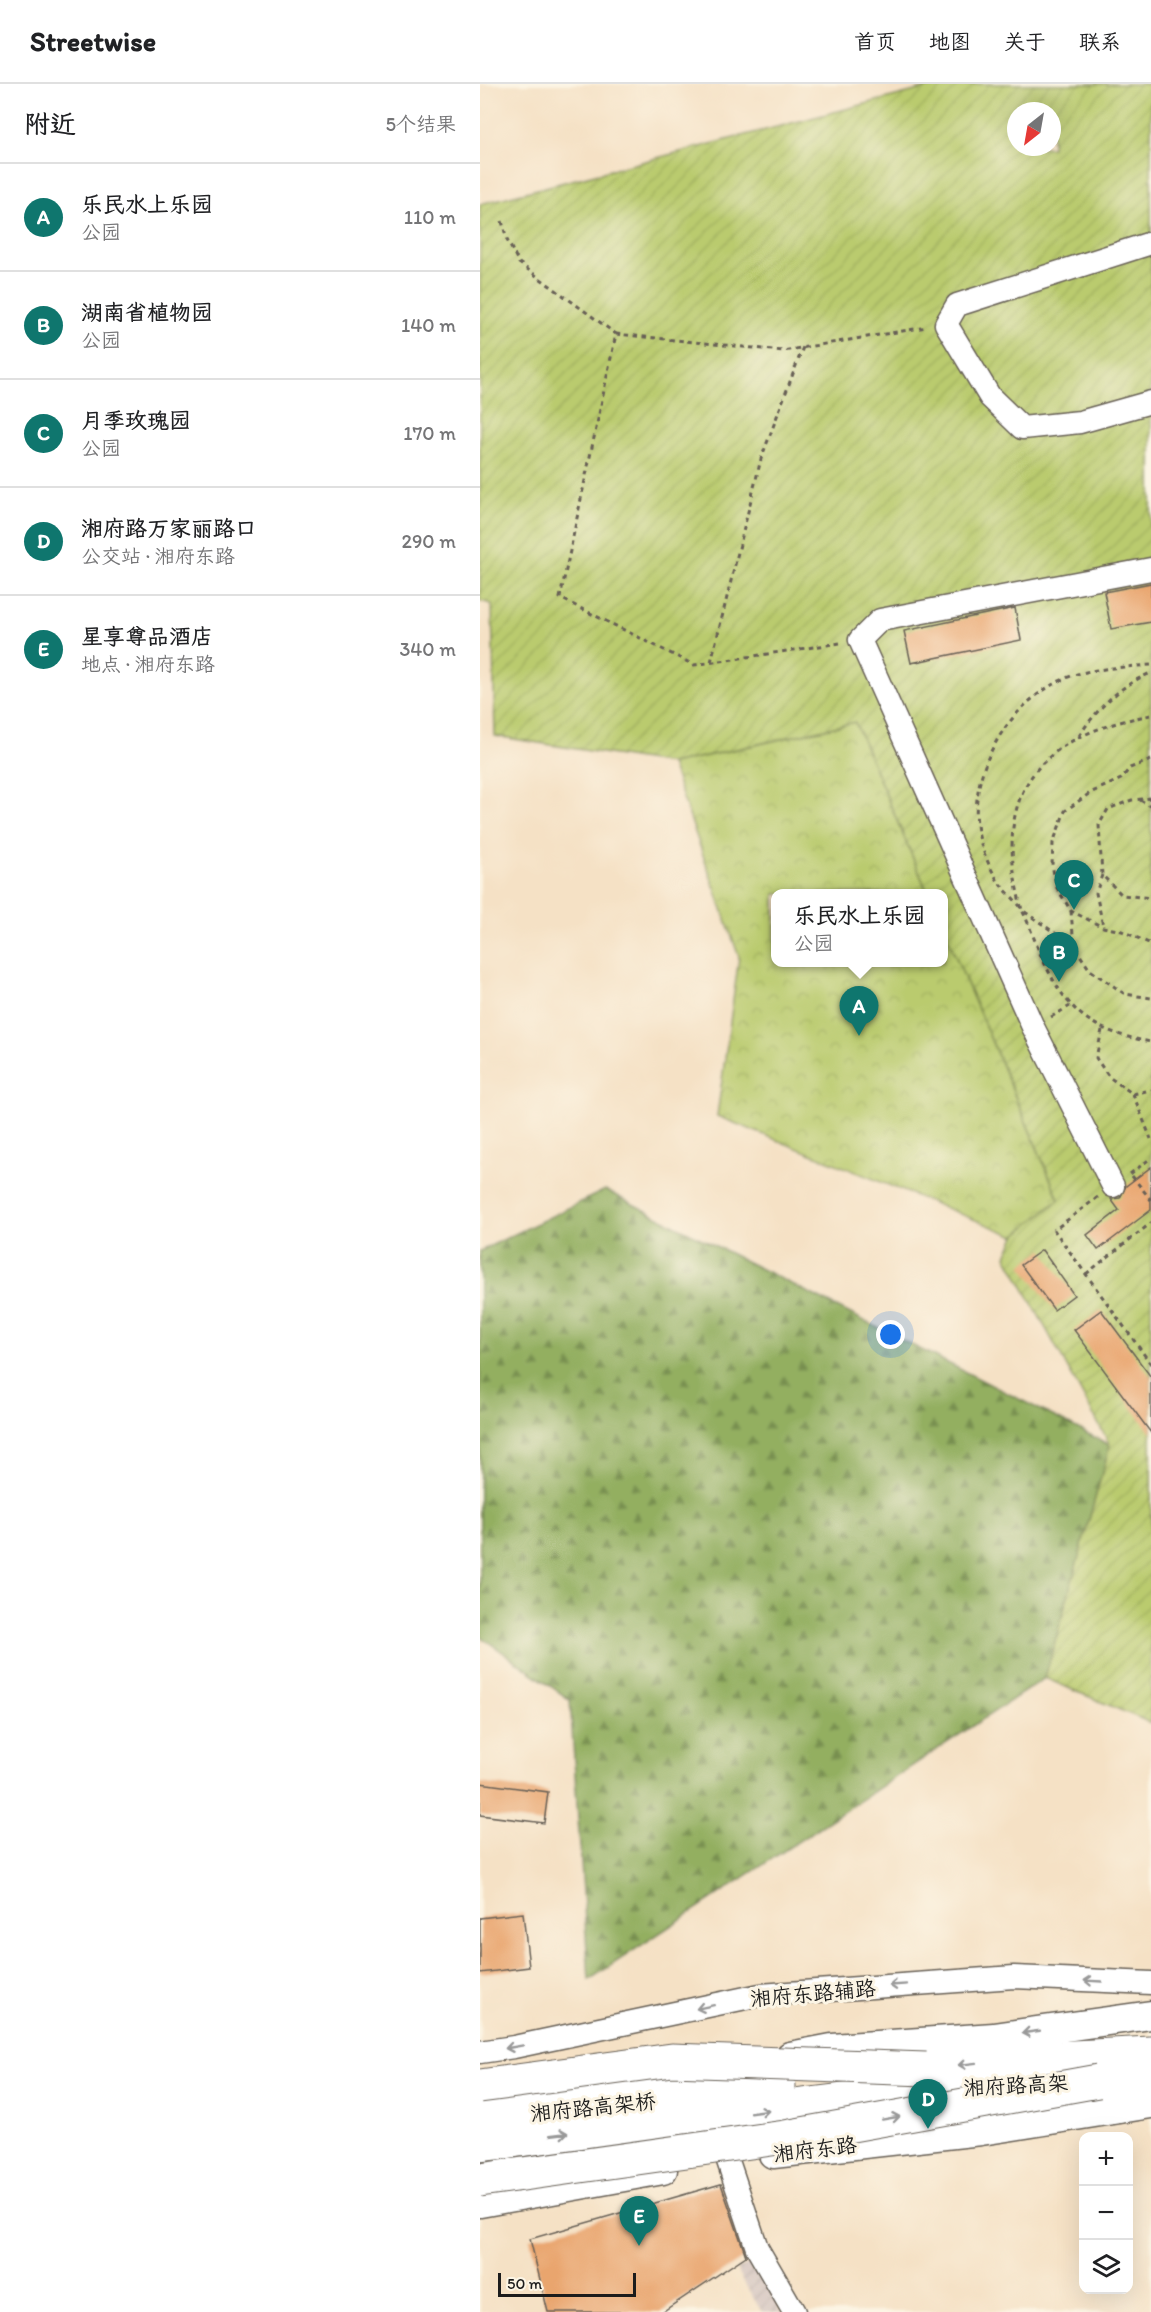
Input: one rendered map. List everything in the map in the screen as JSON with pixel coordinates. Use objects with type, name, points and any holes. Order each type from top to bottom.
[{"type":"highway","name":"湘府路高架","points":[[704,2107],[926,2069],[993,2061],[1151,2053]]},
{"type":"highway","points":[[480,2086],[672,2060],[926,2069]]},
{"type":"highway","name":"湘府路高架","points":[[704,2107],[932,2089],[1098,2081],[1151,2081]]},
{"type":"highway","points":[[480,2180],[785,2137],[1098,2081]]},
{"type":"highway","name":"湘府路高架桥","points":[[480,2117],[598,2108],[704,2107]]},
{"type":"highway","name":"湘府路高架桥","points":[[480,2145],[704,2107]]},
{"type":"main road","points":[[480,2103],[677,2076],[832,2048],[994,2037],[1151,2015]]},
{"type":"main road","name":"湘府东路","points":[[480,2164],[582,2154],[663,2170],[829,2146],[981,2132],[1151,2104]]},
{"type":"main road","points":[[981,2132],[1080,2124],[1151,2124]]},
{"type":"main road","points":[[480,2203],[663,2170]]},
{"type":"street","points":[[1151,243],[957,305],[946,324],[990,397],[1022,428],[1080,422],[1151,402]]},
{"type":"street","points":[[1122,1180],[1033,1027],[860,640],[880,621],[1151,569]]},
{"type":"street","name":"湘府东路辅路","points":[[480,2052],[514,2047],[760,1995],[1014,1977],[1151,1983]]},
{"type":"street","points":[[728,2161],[758,2248],[794,2312]]},
{"type":"path","points":[[502,221],[507,240],[519,263],[616,334],[783,351],[946,324]]},
{"type":"path","points":[[616,334],[560,598],[694,665],[860,640]]},
{"type":"path","points":[[711,663],[761,459],[803,347]]},
{"type":"path","points":[[1151,665],[1075,675],[1045,689],[1017,714],[994,745],[980,779],[977,812],[981,846],[998,882],[1022,910],[1074,946],[1090,970],[1125,994],[1151,998]]},
{"type":"path","points":[[1078,736],[1094,713],[1120,690],[1151,674]]},
{"type":"path","points":[[1151,714],[1121,720],[1078,736],[1053,752],[1029,777],[1016,808],[1011,839],[1013,877],[1022,910],[1044,964],[1070,1006],[1102,1030],[1151,1042]]},
{"type":"path","points":[[1074,946],[1071,911],[1057,888],[1052,865],[1053,843],[1065,812],[1090,793],[1121,779],[1130,768],[1151,760]]},
{"type":"path","points":[[1103,927],[1096,893],[1102,875],[1099,825],[1108,809],[1139,799],[1151,798]]},
{"type":"path","points":[[1139,799],[1151,806]]},
{"type":"path","points":[[1102,875],[1122,895],[1151,900]]},
{"type":"path","points":[[1071,911],[1103,927],[1122,931],[1151,944]]},
{"type":"path","points":[[1102,1030],[1096,1058],[1109,1077],[1132,1094],[1151,1139]]},
{"type":"path","points":[[1132,1094],[1151,1090]]},
{"type":"path","points":[[1151,1158],[1054,1230],[1151,1364]]},
{"type":"path","points":[[1122,1180],[1151,1200]]},
{"type":"path","points":[[1086,1274],[1151,1223]]},
{"type":"shaded area","points":[[755,2261],[782,2312],[762,2312],[736,2269]]},
{"type":"green space","points":[[942,84],[1151,84],[1151,1723],[1045,1678],[1110,1445],[1006,1256],[1015,1236],[1059,1199],[948,939],[948,889],[926,889],[855,722],[671,764],[495,736],[492,604],[480,601],[480,204]]},
{"type":"green space","points":[[855,722],[926,889],[771,889],[771,967],[948,967],[948,939],[1059,1199],[1015,1236],[717,1116],[739,957],[671,764]]},
{"type":"green space","points":[[605,1190],[1110,1445],[1045,1678],[589,1980],[570,1700],[480,1636],[480,1251]]},
{"type":"building","points":[[1151,583],[1151,622],[1111,629],[1104,592]]},
{"type":"building","points":[[1015,608],[1021,640],[911,663],[904,631]]},
{"type":"building","points":[[1151,1167],[1151,1210],[1098,1250],[1087,1235],[1119,1210],[1111,1199],[1120,1198],[1126,1186]]},
{"type":"building","points":[[1042,1250],[1074,1295],[1054,1310],[1021,1265]]},
{"type":"building","points":[[1101,1310],[1151,1377],[1151,1433],[1074,1330]]},
{"type":"building","points":[[480,1783],[548,1792],[544,1823],[480,1815]]},
{"type":"building","points":[[523,1913],[529,1967],[480,1973],[480,1918]]},
{"type":"building","points":[[721,2184],[746,2256],[662,2312],[548,2312],[530,2239]]},
{"type":"place","name":"月季玫瑰园","points":[[1074,910]]},
{"type":"place","name":"湖南省植物园","points":[[1059,982]]},
{"type":"place","name":"乐民水上乐园","points":[[859,1036]]},
{"type":"place","name":"湘府路万家丽路口","points":[[928,2129]]},
{"type":"place","name":"星享尊品酒店","points":[[639,2246]]}]
